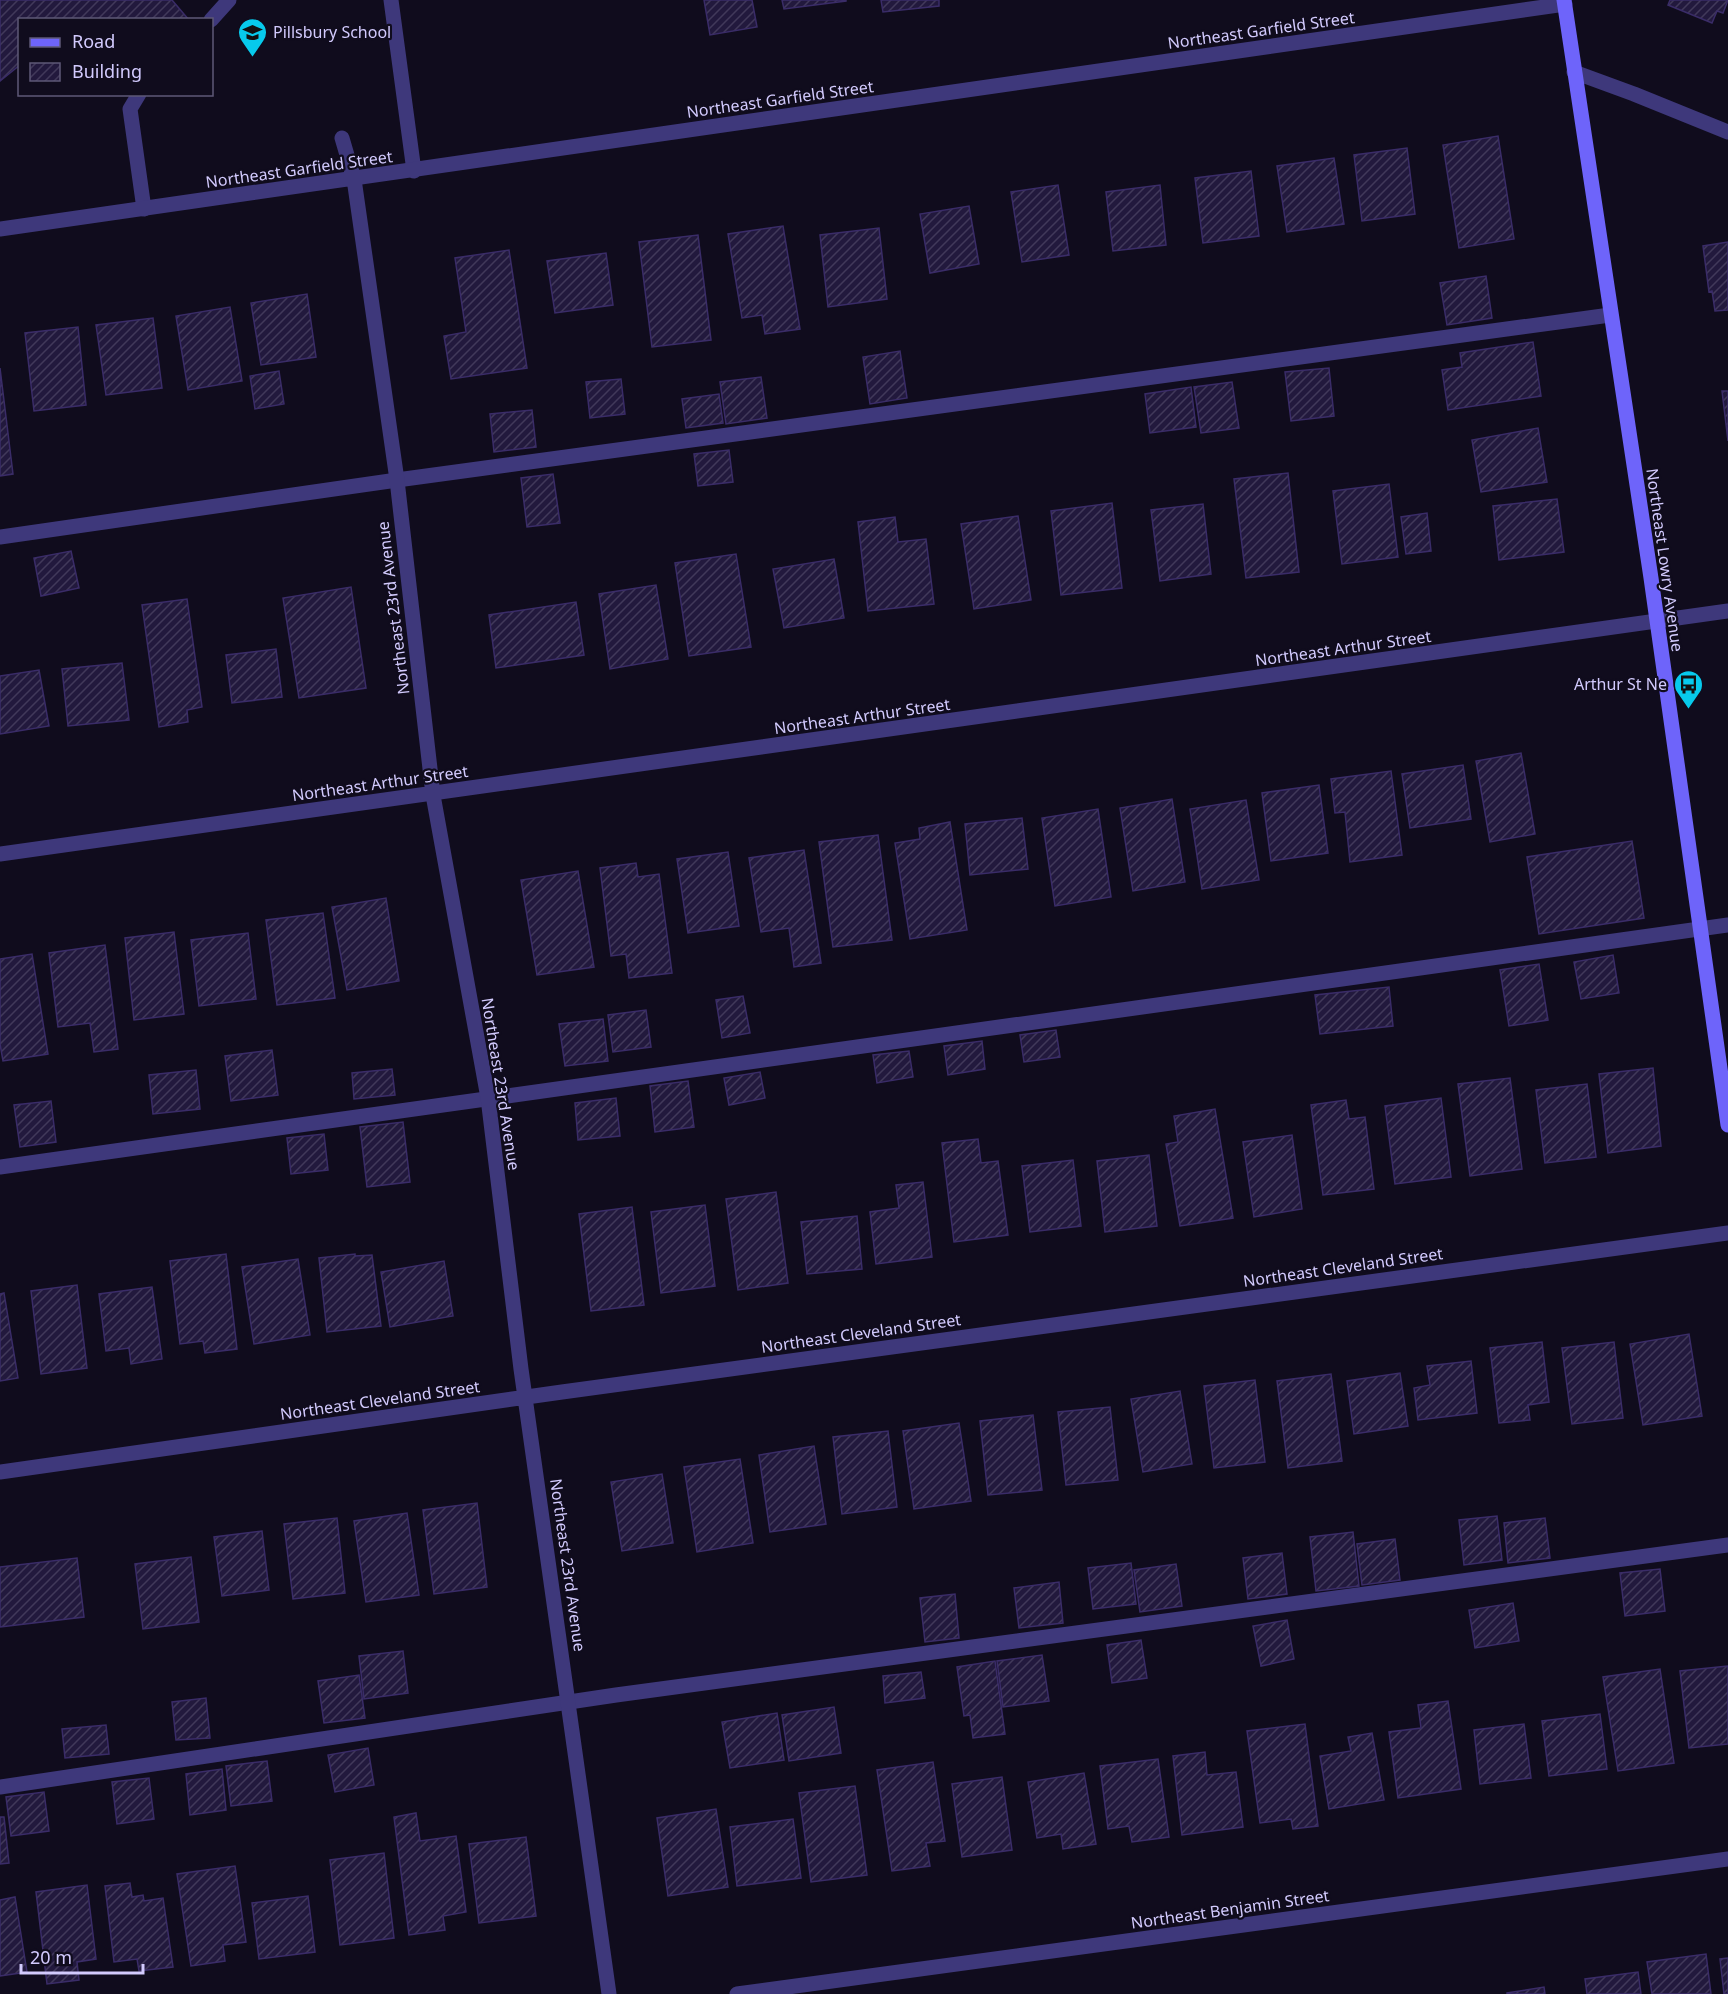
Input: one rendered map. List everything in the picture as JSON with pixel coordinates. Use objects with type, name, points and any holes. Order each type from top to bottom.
[{"type":"main road","name":"Northeast Lowry Avenue","points":[[1564,2],[1651,578],[1655,622],[1728,1125]]},
{"type":"street","points":[[213,18],[229,0]]},
{"type":"street","points":[[391,0],[414,171]]},
{"type":"street","name":"Northeast Garfield Street","points":[[0,230],[1564,2]]},
{"type":"street","points":[[1574,72],[1728,132]]},
{"type":"street","points":[[138,96],[130,109],[144,209]]},
{"type":"street","name":"Northeast 23rd Avenue","points":[[342,138],[354,179],[397,480],[433,795],[488,1098],[521,1369],[609,1994]]},
{"type":"street","points":[[0,537],[397,480],[1610,315]]},
{"type":"street","name":"Northeast Arthur Street","points":[[0,854],[433,795],[1728,611]]},
{"type":"street","points":[[0,1167],[1728,925]]},
{"type":"street","name":"Northeast Cleveland Street","points":[[0,1472],[1728,1233]]},
{"type":"street","points":[[0,1787],[569,1701],[1728,1545]]},
{"type":"street","name":"Northeast Benjamin Street","points":[[737,1994],[1728,1859]]},
{"type":"building","points":[[0,0],[172,0],[187,18],[18,18],[18,67],[0,81]]},
{"type":"building","points":[[704,0],[752,0],[757,27],[710,35]]},
{"type":"building","points":[[782,0],[846,0],[846,1],[784,9]]},
{"type":"building","points":[[881,0],[939,0],[939,6],[883,12]]},
{"type":"building","points":[[1670,0],[1728,0],[1723,13],[1717,11],[1712,23],[1668,5]]},
{"type":"building","points":[[1498,136],[1514,239],[1459,248],[1443,145]]},
{"type":"building","points":[[1407,148],[1415,214],[1362,221],[1354,155]]},
{"type":"building","points":[[1334,158],[1344,224],[1287,232],[1277,166]]},
{"type":"building","points":[[1251,171],[1259,236],[1203,243],[1195,178]]},
{"type":"building","points":[[1058,185],[1069,255],[1022,262],[1011,192]]},
{"type":"building","points":[[1160,185],[1166,245],[1113,251],[1106,192]]},
{"type":"building","points":[[969,206],[979,264],[930,273],[920,214]]},
{"type":"building","points":[[783,226],[800,329],[765,334],[762,315],[742,318],[728,234]]},
{"type":"building","points":[[879,228],[887,299],[828,307],[820,235]]},
{"type":"building","points":[[698,235],[711,340],[652,347],[639,242]]},
{"type":"building","points":[[1728,242],[1728,310],[1715,311],[1712,291],[1709,292],[1703,246]]},
{"type":"building","points":[[509,250],[527,368],[451,379],[444,336],[466,332],[455,258]]},
{"type":"building","points":[[606,253],[613,305],[555,313],[547,261]]},
{"type":"building","points":[[1486,276],[1492,318],[1447,325],[1440,283]]},
{"type":"building","points":[[307,294],[316,357],[261,365],[251,303]]},
{"type":"building","points":[[230,307],[242,381],[188,390],[176,316]]},
{"type":"building","points":[[153,318],[162,388],[106,395],[96,325]]},
{"type":"building","points":[[78,327],[86,405],[34,411],[25,333]]},
{"type":"building","points":[[1533,342],[1541,396],[1448,410],[1442,370],[1462,367],[1460,353]]},
{"type":"building","points":[[900,351],[907,398],[870,404],[863,357]]},
{"type":"building","points":[[0,368],[13,474],[0,476]]},
{"type":"building","points":[[1329,368],[1334,416],[1291,421],[1285,372]]},
{"type":"building","points":[[279,371],[284,404],[255,409],[250,376]]},
{"type":"building","points":[[761,377],[767,418],[726,424],[720,382]]},
{"type":"building","points":[[621,379],[625,414],[590,418],[586,382]]},
{"type":"building","points":[[1232,382],[1239,428],[1201,433],[1194,387]]},
{"type":"building","points":[[1191,387],[1196,427],[1150,433],[1145,394]]},
{"type":"building","points":[[1722,391],[1728,391],[1728,441]]},
{"type":"building","points":[[719,394],[723,423],[686,428],[682,399]]},
{"type":"building","points":[[532,410],[536,447],[494,452],[490,414]]},
{"type":"building","points":[[1538,428],[1547,482],[1481,492],[1472,440]]},
{"type":"building","points":[[729,450],[733,482],[698,486],[694,454]]},
{"type":"building","points":[[1288,473],[1299,572],[1246,578],[1234,479]]},
{"type":"building","points":[[553,474],[560,523],[527,527],[521,478]]},
{"type":"building","points":[[1389,484],[1398,557],[1342,564],[1333,491]]},
{"type":"building","points":[[1557,499],[1564,552],[1499,560],[1493,506]]},
{"type":"building","points":[[1112,503],[1122,588],[1061,595],[1051,511]]},
{"type":"building","points":[[1203,504],[1211,574],[1160,581],[1151,510]]},
{"type":"building","points":[[1427,513],[1431,551],[1406,554],[1401,517]]},
{"type":"building","points":[[1018,516],[1031,600],[974,609],[961,524]]},
{"type":"building","points":[[895,517],[898,542],[926,539],[934,604],[868,611],[858,522]]},
{"type":"building","points":[[71,551],[79,588],[41,596],[34,558]]},
{"type":"building","points":[[736,554],[751,647],[689,656],[675,563]]},
{"type":"building","points":[[834,559],[844,618],[784,628],[773,569]]},
{"type":"building","points":[[656,585],[668,659],[610,669],[599,594]]},
{"type":"building","points":[[351,587],[366,688],[299,698],[283,598]]},
{"type":"building","points":[[187,599],[202,707],[187,710],[188,722],[159,727],[142,605]]},
{"type":"building","points":[[576,602],[584,655],[496,668],[489,615]]},
{"type":"building","points":[[276,649],[282,697],[232,703],[226,655]]},
{"type":"building","points":[[122,663],[129,720],[68,726],[62,669]]},
{"type":"building","points":[[39,670],[49,726],[0,734],[0,676]]},
{"type":"building","points":[[1521,753],[1535,834],[1490,842],[1476,761]]},
{"type":"building","points":[[1463,765],[1471,819],[1410,828],[1402,774]]},
{"type":"building","points":[[1391,771],[1402,855],[1350,862],[1345,812],[1335,813],[1331,779]]},
{"type":"building","points":[[1319,785],[1328,853],[1271,861],[1262,793]]},
{"type":"building","points":[[1172,799],[1185,882],[1133,891],[1120,808]]},
{"type":"building","points":[[1246,800],[1259,880],[1202,889],[1190,809]]},
{"type":"building","points":[[1098,809],[1111,897],[1055,906],[1042,818]]},
{"type":"building","points":[[1022,818],[1028,869],[970,875],[965,824]]},
{"type":"building","points":[[950,822],[967,930],[910,939],[895,843],[920,839],[919,828]]},
{"type":"building","points":[[878,835],[892,940],[833,947],[819,842]]},
{"type":"building","points":[[1632,841],[1644,918],[1539,934],[1527,857]]},
{"type":"building","points":[[804,850],[821,963],[794,967],[789,928],[761,932],[749,858]]},
{"type":"building","points":[[728,852],[739,926],[688,933],[677,859]]},
{"type":"building","points":[[636,863],[638,877],[659,874],[672,973],[629,978],[626,954],[611,956],[600,868]]},
{"type":"building","points":[[578,871],[594,967],[537,975],[521,880]]},
{"type":"building","points":[[386,898],[399,981],[347,990],[332,907]]},
{"type":"building","points":[[323,913],[335,998],[277,1005],[266,920]]},
{"type":"building","points":[[174,932],[184,1014],[134,1020],[125,938]]},
{"type":"building","points":[[248,933],[256,999],[199,1006],[191,940]]},
{"type":"building","points":[[105,945],[118,1049],[94,1052],[90,1023],[58,1027],[49,953]]},
{"type":"building","points":[[32,954],[48,1054],[3,1061],[0,1044],[0,959]]},
{"type":"building","points":[[1613,955],[1619,993],[1581,999],[1574,962]]},
{"type":"building","points":[[1539,964],[1548,1020],[1509,1026],[1500,970]]},
{"type":"building","points":[[1389,987],[1393,1026],[1320,1034],[1315,995]]},
{"type":"building","points":[[743,996],[750,1033],[722,1038],[716,1000]]},
{"type":"building","points":[[646,1010],[651,1047],[613,1052],[608,1015]]},
{"type":"building","points":[[603,1019],[608,1061],[565,1066],[559,1024]]},
{"type":"building","points":[[1056,1030],[1060,1057],[1024,1062],[1020,1035]]},
{"type":"building","points":[[982,1041],[985,1069],[948,1075],[944,1046]]},
{"type":"building","points":[[272,1050],[278,1095],[231,1101],[225,1056]]},
{"type":"building","points":[[909,1051],[913,1077],[877,1083],[873,1055]]},
{"type":"building","points":[[1653,1068],[1661,1146],[1608,1153],[1599,1074]]},
{"type":"building","points":[[392,1069],[395,1095],[354,1099],[352,1073]]},
{"type":"building","points":[[196,1070],[200,1109],[153,1114],[149,1075]]},
{"type":"building","points":[[760,1072],[765,1098],[729,1105],[724,1078]]},
{"type":"building","points":[[1510,1078],[1522,1169],[1470,1176],[1458,1084]]},
{"type":"building","points":[[688,1081],[694,1127],[655,1132],[650,1086]]},
{"type":"building","points":[[1587,1084],[1596,1157],[1545,1163],[1536,1090]]},
{"type":"building","points":[[616,1098],[620,1136],[578,1140],[575,1103]]},
{"type":"building","points":[[1441,1098],[1451,1177],[1395,1184],[1385,1106]]},
{"type":"building","points":[[1346,1100],[1349,1119],[1365,1117],[1374,1189],[1323,1195],[1311,1105]]},
{"type":"building","points":[[51,1101],[56,1142],[20,1147],[14,1105]]},
{"type":"building","points":[[1215,1109],[1233,1218],[1180,1226],[1166,1144],[1178,1142],[1174,1116]]},
{"type":"building","points":[[403,1122],[410,1182],[367,1187],[360,1127]]},
{"type":"building","points":[[324,1134],[328,1170],[291,1174],[287,1138]]},
{"type":"building","points":[[1292,1135],[1302,1209],[1254,1217],[1243,1142]]},
{"type":"building","points":[[978,1139],[981,1163],[998,1161],[1008,1235],[954,1242],[942,1143]]},
{"type":"building","points":[[1149,1155],[1157,1226],[1105,1232],[1097,1161]]},
{"type":"building","points":[[1073,1160],[1081,1226],[1030,1232],[1022,1166]]},
{"type":"building","points":[[923,1182],[932,1257],[876,1264],[870,1212],[899,1208],[896,1185]]},
{"type":"building","points":[[776,1192],[788,1283],[738,1290],[726,1199]]},
{"type":"building","points":[[705,1205],[715,1286],[661,1293],[651,1212]]},
{"type":"building","points":[[632,1207],[644,1305],[591,1311],[579,1214]]},
{"type":"building","points":[[857,1216],[862,1269],[807,1274],[801,1222]]},
{"type":"building","points":[[226,1254],[237,1349],[205,1353],[203,1341],[180,1344],[170,1261]]},
{"type":"building","points":[[355,1254],[355,1256],[372,1255],[381,1326],[327,1332],[319,1258]]},
{"type":"building","points":[[298,1259],[310,1335],[254,1344],[242,1267]]},
{"type":"building","points":[[444,1261],[453,1316],[390,1327],[381,1272]]},
{"type":"building","points":[[77,1285],[87,1368],[41,1374],[31,1291]]},
{"type":"building","points":[[152,1287],[162,1359],[131,1364],[129,1348],[106,1351],[99,1294]]},
{"type":"building","points":[[4,1293],[18,1378],[0,1381],[0,1294]]},
{"type":"building","points":[[1689,1334],[1702,1416],[1643,1425],[1630,1344]]},
{"type":"building","points":[[1542,1342],[1549,1402],[1528,1405],[1530,1420],[1499,1423],[1490,1348]]},
{"type":"building","points":[[1614,1342],[1623,1418],[1572,1424],[1562,1348]]},
{"type":"building","points":[[1471,1361],[1477,1413],[1418,1420],[1414,1388],[1430,1385],[1427,1366]]},
{"type":"building","points":[[1400,1373],[1408,1426],[1354,1434],[1347,1381]]},
{"type":"building","points":[[1331,1374],[1342,1461],[1288,1468],[1277,1381]]},
{"type":"building","points":[[1255,1380],[1265,1462],[1214,1468],[1204,1386]]},
{"type":"building","points":[[1180,1391],[1192,1464],[1143,1472],[1131,1399]]},
{"type":"building","points":[[1110,1407],[1118,1480],[1066,1485],[1058,1412]]},
{"type":"building","points":[[1033,1415],[1042,1490],[988,1495],[980,1421]]},
{"type":"building","points":[[959,1423],[971,1501],[914,1509],[903,1431]]},
{"type":"building","points":[[888,1431],[897,1507],[842,1514],[833,1437]]},
{"type":"building","points":[[814,1446],[826,1524],[770,1532],[759,1455]]},
{"type":"building","points":[[740,1459],[753,1543],[697,1552],[684,1467]]},
{"type":"building","points":[[662,1474],[673,1543],[622,1551],[611,1482]]},
{"type":"building","points":[[477,1503],[487,1587],[434,1594],[423,1510]]},
{"type":"building","points":[[407,1513],[419,1595],[366,1602],[354,1521]]},
{"type":"building","points":[[1497,1516],[1502,1560],[1464,1565],[1459,1520]]},
{"type":"building","points":[[337,1518],[345,1593],[293,1599],[284,1524]]},
{"type":"building","points":[[1545,1518],[1550,1558],[1508,1563],[1504,1523]]},
{"type":"building","points":[[262,1531],[269,1590],[222,1596],[214,1537]]},
{"type":"building","points":[[1353,1532],[1359,1586],[1316,1591],[1310,1537]]},
{"type":"building","points":[[1395,1539],[1400,1580],[1362,1585],[1357,1544]]},
{"type":"building","points":[[1282,1553],[1287,1594],[1248,1599],[1243,1558]]},
{"type":"building","points":[[191,1557],[199,1622],[143,1629],[135,1564]]},
{"type":"building","points":[[77,1558],[84,1617],[0,1627],[0,1567]]},
{"type":"building","points":[[1131,1563],[1136,1604],[1093,1609],[1088,1568]]},
{"type":"building","points":[[1176,1564],[1182,1606],[1140,1612],[1134,1570]]},
{"type":"building","points":[[1660,1569],[1665,1611],[1625,1616],[1620,1573]]},
{"type":"building","points":[[1059,1582],[1063,1623],[1019,1628],[1014,1588]]},
{"type":"building","points":[[955,1594],[959,1638],[925,1642],[920,1598]]},
{"type":"building","points":[[1513,1603],[1519,1641],[1475,1648],[1469,1610]]},
{"type":"building","points":[[1287,1620],[1294,1659],[1261,1666],[1253,1626]]},
{"type":"building","points":[[1141,1640],[1147,1678],[1112,1683],[1107,1645]]},
{"type":"building","points":[[403,1651],[408,1693],[364,1699],[359,1656]]},
{"type":"building","points":[[1042,1655],[1049,1701],[1003,1707],[997,1661]]},
{"type":"building","points":[[995,1661],[1005,1734],[973,1738],[970,1715],[964,1716],[957,1667]]},
{"type":"building","points":[[1728,1666],[1728,1744],[1689,1748],[1680,1671]]},
{"type":"building","points":[[1660,1669],[1674,1763],[1618,1771],[1603,1677]]},
{"type":"building","points":[[921,1672],[925,1698],[885,1703],[883,1676]]},
{"type":"building","points":[[359,1675],[365,1718],[324,1723],[318,1681]]},
{"type":"building","points":[[206,1698],[210,1738],[176,1740],[172,1702]]},
{"type":"building","points":[[1448,1701],[1461,1789],[1398,1798],[1389,1732],[1421,1728],[1418,1705]]},
{"type":"building","points":[[834,1707],[841,1753],[789,1761],[782,1715]]},
{"type":"building","points":[[777,1713],[784,1760],[730,1768],[722,1722]]},
{"type":"building","points":[[1600,1714],[1607,1769],[1549,1776],[1542,1721]]},
{"type":"building","points":[[1305,1724],[1318,1826],[1293,1829],[1291,1819],[1260,1823],[1247,1731]]},
{"type":"building","points":[[1524,1724],[1531,1778],[1480,1784],[1474,1730]]},
{"type":"building","points":[[106,1725],[109,1754],[65,1758],[62,1729]]},
{"type":"building","points":[[1372,1733],[1384,1800],[1329,1809],[1320,1756],[1351,1751],[1348,1737]]},
{"type":"building","points":[[368,1748],[374,1785],[335,1792],[328,1755]]},
{"type":"building","points":[[1205,1752],[1207,1775],[1236,1772],[1243,1827],[1182,1835],[1173,1756]]},
{"type":"building","points":[[1158,1759],[1169,1837],[1132,1842],[1129,1826],[1108,1829],[1100,1766]]},
{"type":"building","points":[[267,1761],[272,1801],[231,1806],[226,1766]]},
{"type":"building","points":[[933,1762],[945,1841],[926,1843],[930,1866],[892,1871],[877,1770]]},
{"type":"building","points":[[222,1769],[226,1810],[190,1815],[186,1774]]},
{"type":"building","points":[[1084,1773],[1096,1844],[1063,1849],[1061,1834],[1037,1838],[1028,1782]]},
{"type":"building","points":[[1002,1777],[1012,1850],[962,1857],[952,1784]]},
{"type":"building","points":[[149,1778],[154,1819],[117,1824],[112,1782]]},
{"type":"building","points":[[855,1786],[867,1875],[811,1882],[799,1793]]},
{"type":"building","points":[[44,1792],[49,1831],[11,1836],[6,1797]]},
{"type":"building","points":[[716,1809],[728,1887],[668,1896],[657,1818]]},
{"type":"building","points":[[416,1813],[420,1841],[456,1836],[466,1912],[443,1916],[445,1930],[409,1935],[394,1817]]},
{"type":"building","points":[[0,1817],[4,1817],[9,1863],[0,1864]]},
{"type":"building","points":[[793,1819],[801,1878],[737,1886],[730,1827]]},
{"type":"building","points":[[526,1837],[536,1916],[479,1923],[469,1844]]},
{"type":"building","points":[[384,1853],[394,1938],[340,1945],[330,1860]]},
{"type":"building","points":[[235,1866],[246,1942],[223,1945],[225,1961],[191,1966],[177,1874]]},
{"type":"building","points":[[130,1883],[132,1897],[143,1895],[144,1901],[163,1898],[173,1967],[139,1971],[137,1959],[114,1962],[105,1886]]},
{"type":"building","points":[[87,1885],[96,1959],[77,1962],[79,1980],[47,1984],[36,1892]]},
{"type":"building","points":[[308,1896],[315,1952],[259,1959],[252,1903]]},
{"type":"building","points":[[15,1897],[27,1972],[0,1976],[0,1900]]},
{"type":"building","points":[[1706,1954],[1711,1994],[1652,1994],[1647,1962]]},
{"type":"building","points":[[1728,1958],[1728,1994],[1724,1994],[1720,1959]]},
{"type":"building","points":[[1638,1972],[1641,1994],[1587,1994],[1585,1979]]},
{"type":"building","points":[[1544,1987],[1545,1994],[1507,1994],[1507,1993]]},
{"type":"place","name":"Pillsbury School","points":[[252,58]]},
{"type":"place","name":"Arthur St Ne","points":[[1688,710]]}]
